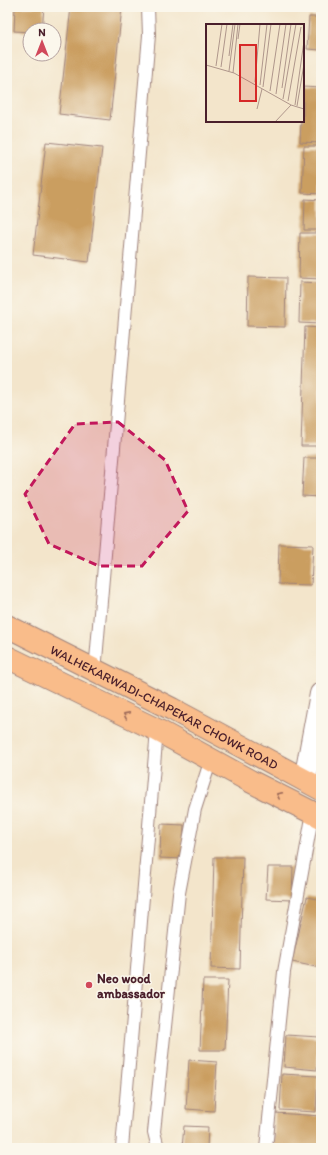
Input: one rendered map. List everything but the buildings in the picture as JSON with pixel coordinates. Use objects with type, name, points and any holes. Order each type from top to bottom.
[{"type":"main road","name":"WALHEKARWADI-CHAPEKAR CHOWK ROAD","points":[[7,626],[172,709],[313,784]]},
{"type":"main road","name":"WALHEKARWADI-CHAPEKAR CHOWK ROAD","points":[[7,657],[157,730],[317,815]]},
{"type":"street","points":[[313,784],[321,694]]},
{"type":"lane","points":[[96,672],[149,42],[148,7]]},
{"type":"lane","points":[[122,1148],[157,730]]},
{"type":"lane","points":[[158,1148],[154,1132],[179,893],[195,809],[211,759]]},
{"type":"lane","points":[[266,1148],[284,972],[317,815]]},
{"type":"highlighted area","points":[[118,422],[165,460],[188,511],[142,566],[99,566],[49,544],[25,494],[75,424]]},
{"type":"place","name":"Neo wood ambassador","points":[[89,985]]}]
